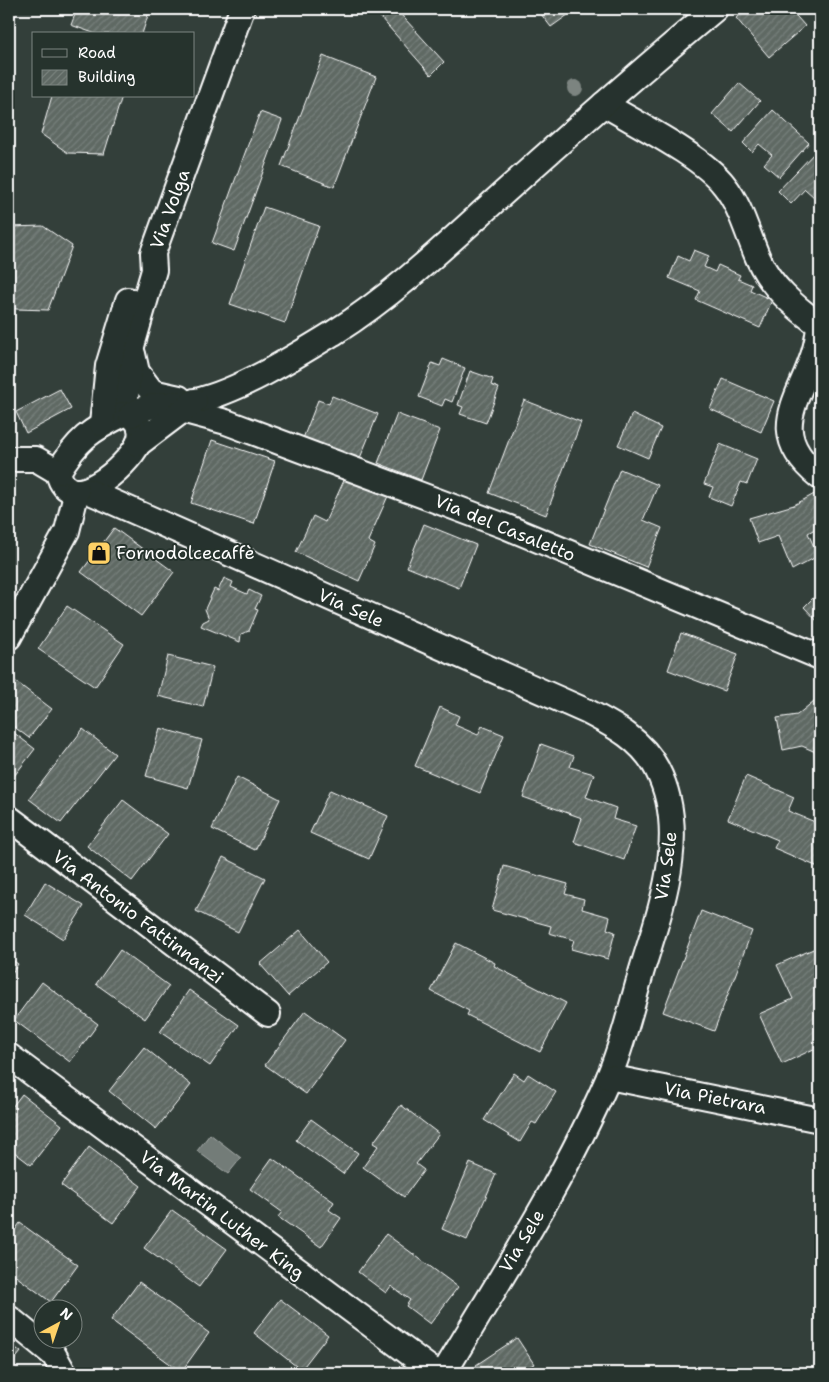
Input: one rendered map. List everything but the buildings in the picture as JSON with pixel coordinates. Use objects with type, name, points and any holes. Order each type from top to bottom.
[{"type":"street","name":"Via Volga","points":[[128,414],[132,346],[154,270],[153,253],[242,9]]},
{"type":"street","points":[[9,637],[67,531],[83,491],[108,478],[138,444],[157,428],[190,406],[221,393],[293,357],[375,305],[416,272],[604,104],[715,9]]},
{"type":"street","points":[[604,104],[690,156],[715,175],[734,200],[758,259],[768,276],[788,300],[819,325],[816,348],[798,394],[789,432],[793,448],[799,457],[820,476]]},
{"type":"street","points":[[102,424],[108,366],[138,272],[147,258],[153,253]]},
{"type":"street","name":"Via del Casaletto","points":[[132,346],[137,372],[152,392],[226,422],[489,520],[820,657]]},
{"type":"street","points":[[9,458],[36,459],[58,472],[77,443],[102,424],[152,405],[190,406]]},
{"type":"street","points":[[128,414],[136,419],[141,432],[138,444]]},
{"type":"street","name":"Via Sele","points":[[58,472],[59,478],[68,489],[83,491],[568,702],[621,730],[647,754],[662,780],[672,825],[670,860],[662,904],[609,1077],[550,1194],[444,1373]]},
{"type":"street","name":"Via Antonio Fattinnanzi","points":[[9,818],[268,1014]]},
{"type":"street","name":"Via Martin Luther King","points":[[9,1056],[436,1373]]},
{"type":"street","name":"Via Pietrara","points":[[609,1077],[820,1120]]},
{"type":"street","points":[[9,1318],[54,1355],[64,1373]]},
{"type":"shaded area","points":[[210,1134],[241,1158],[228,1174],[197,1151]]},
{"type":"place","name":"Fornodolcecaffè","points":[[99,553]]}]
